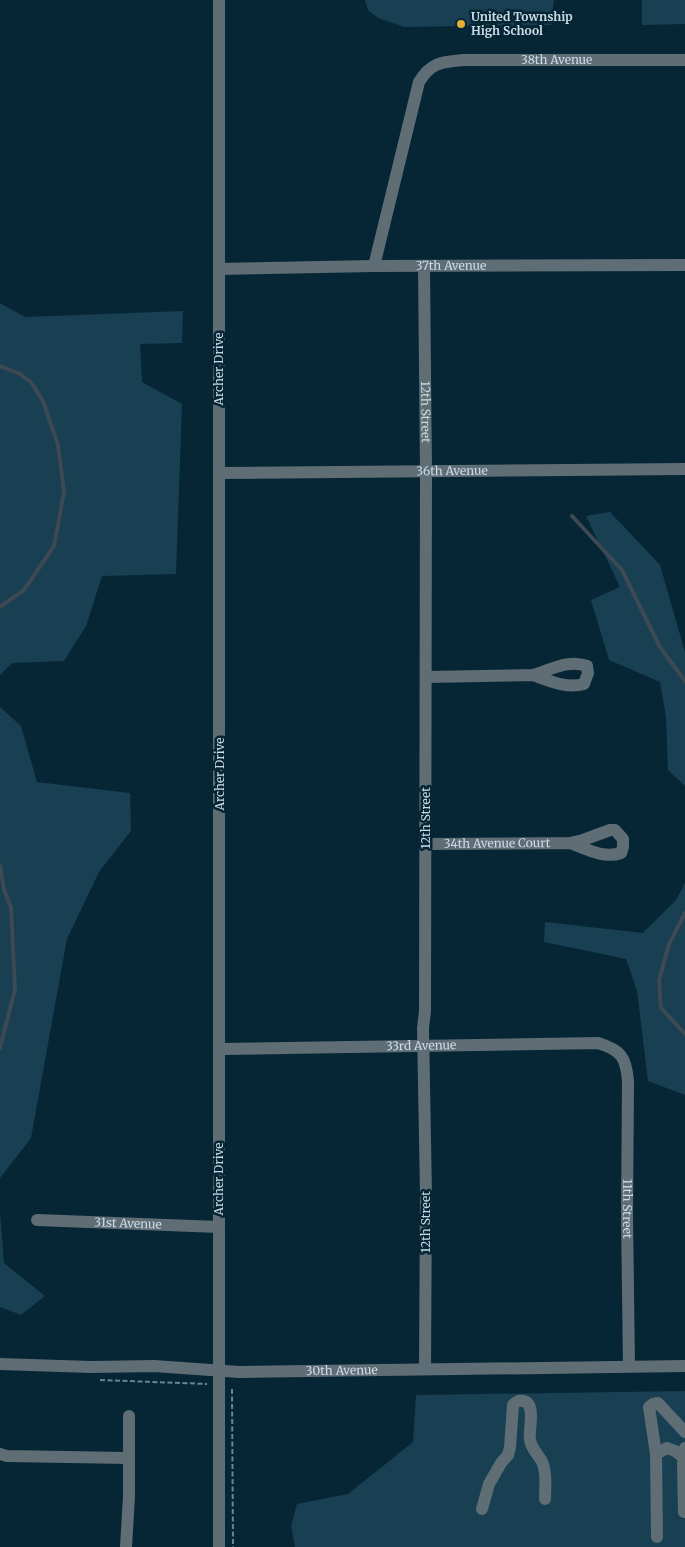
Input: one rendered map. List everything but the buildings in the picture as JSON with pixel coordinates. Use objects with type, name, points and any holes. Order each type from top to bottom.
[{"type":"street","name":"Archer Drive","points":[[219,0],[219,1547]]},
{"type":"street","name":"38th Avenue","points":[[374,266],[419,82],[429,69],[437,63],[464,60],[685,60]]},
{"type":"street","name":"37th Avenue","points":[[219,269],[374,266],[685,265]]},
{"type":"street","name":"12th Street","points":[[424,266],[426,472],[426,1010],[423,1028],[426,1214],[425,1369]]},
{"type":"street","name":"36th Avenue","points":[[220,473],[685,469]]},
{"type":"street","points":[[426,677],[533,675]]},
{"type":"street","name":"34th Avenue Court","points":[[426,844],[570,843]]},
{"type":"street","name":"33rd Avenue","points":[[220,1049],[598,1043],[620,1053]]},
{"type":"street","name":"11th Street","points":[[620,1053],[625,1061],[628,1080],[629,1366]]},
{"type":"street","name":"31st Avenue","points":[[37,1220],[219,1227]]},
{"type":"street","name":"30th Avenue","points":[[0,1364],[91,1367],[154,1366],[239,1372],[685,1366]]},
{"type":"street","points":[[482,1509],[489,1484],[508,1455],[513,1405],[517,1401],[522,1400],[530,1406],[529,1438],[531,1445],[543,1463],[545,1472],[545,1500]]},
{"type":"street","points":[[657,1537],[656,1454],[648,1408],[658,1403],[685,1432]]},
{"type":"street","points":[[126,1547],[129,1496],[129,1416]]},
{"type":"street","points":[[656,1454],[666,1448],[684,1452],[684,1512]]},
{"type":"street","points":[[0,1454],[7,1456],[128,1458]]},
{"type":"path","points":[[233,1389],[233,1547]]},
{"type":"shaded area","points":[[365,0],[554,0],[551,25],[404,27],[378,18],[368,10]]},
{"type":"shaded area","points":[[642,0],[685,0],[685,24],[642,25]]},
{"type":"shaded area","points":[[0,303],[25,317],[183,311],[182,343],[140,344],[142,382],[182,404],[176,574],[102,576],[86,626],[64,661],[12,663],[0,675]]},
{"type":"shaded area","points":[[610,512],[660,565],[685,652],[685,786],[668,770],[666,717],[660,682],[609,660],[591,600],[620,587],[586,516]]},
{"type":"shaded area","points":[[0,707],[21,726],[37,782],[130,793],[131,831],[99,872],[67,939],[31,1138],[0,1178]]},
{"type":"shaded area","points":[[685,883],[685,1095],[648,1081],[637,991],[626,959],[544,942],[545,922],[643,933],[676,900]]},
{"type":"shaded area","points":[[0,1212],[4,1263],[45,1296],[21,1315],[0,1307]]},
{"type":"shaded area","points":[[685,1391],[685,1547],[295,1547],[291,1526],[297,1504],[348,1494],[413,1442],[416,1395]]},
{"type":"waterway","points":[[0,366],[20,374],[31,382],[43,401],[58,445],[64,492],[54,546],[24,590],[0,607]]},
{"type":"waterway","points":[[572,516],[622,570],[660,647],[685,681]]},
{"type":"waterway","points":[[0,865],[4,890],[11,907],[15,989],[0,1048]]},
{"type":"waterway","points":[[685,913],[669,944],[659,980],[661,1008],[685,1034]]},
{"type":"place","name":"United Township High School","points":[[461,24]]}]
